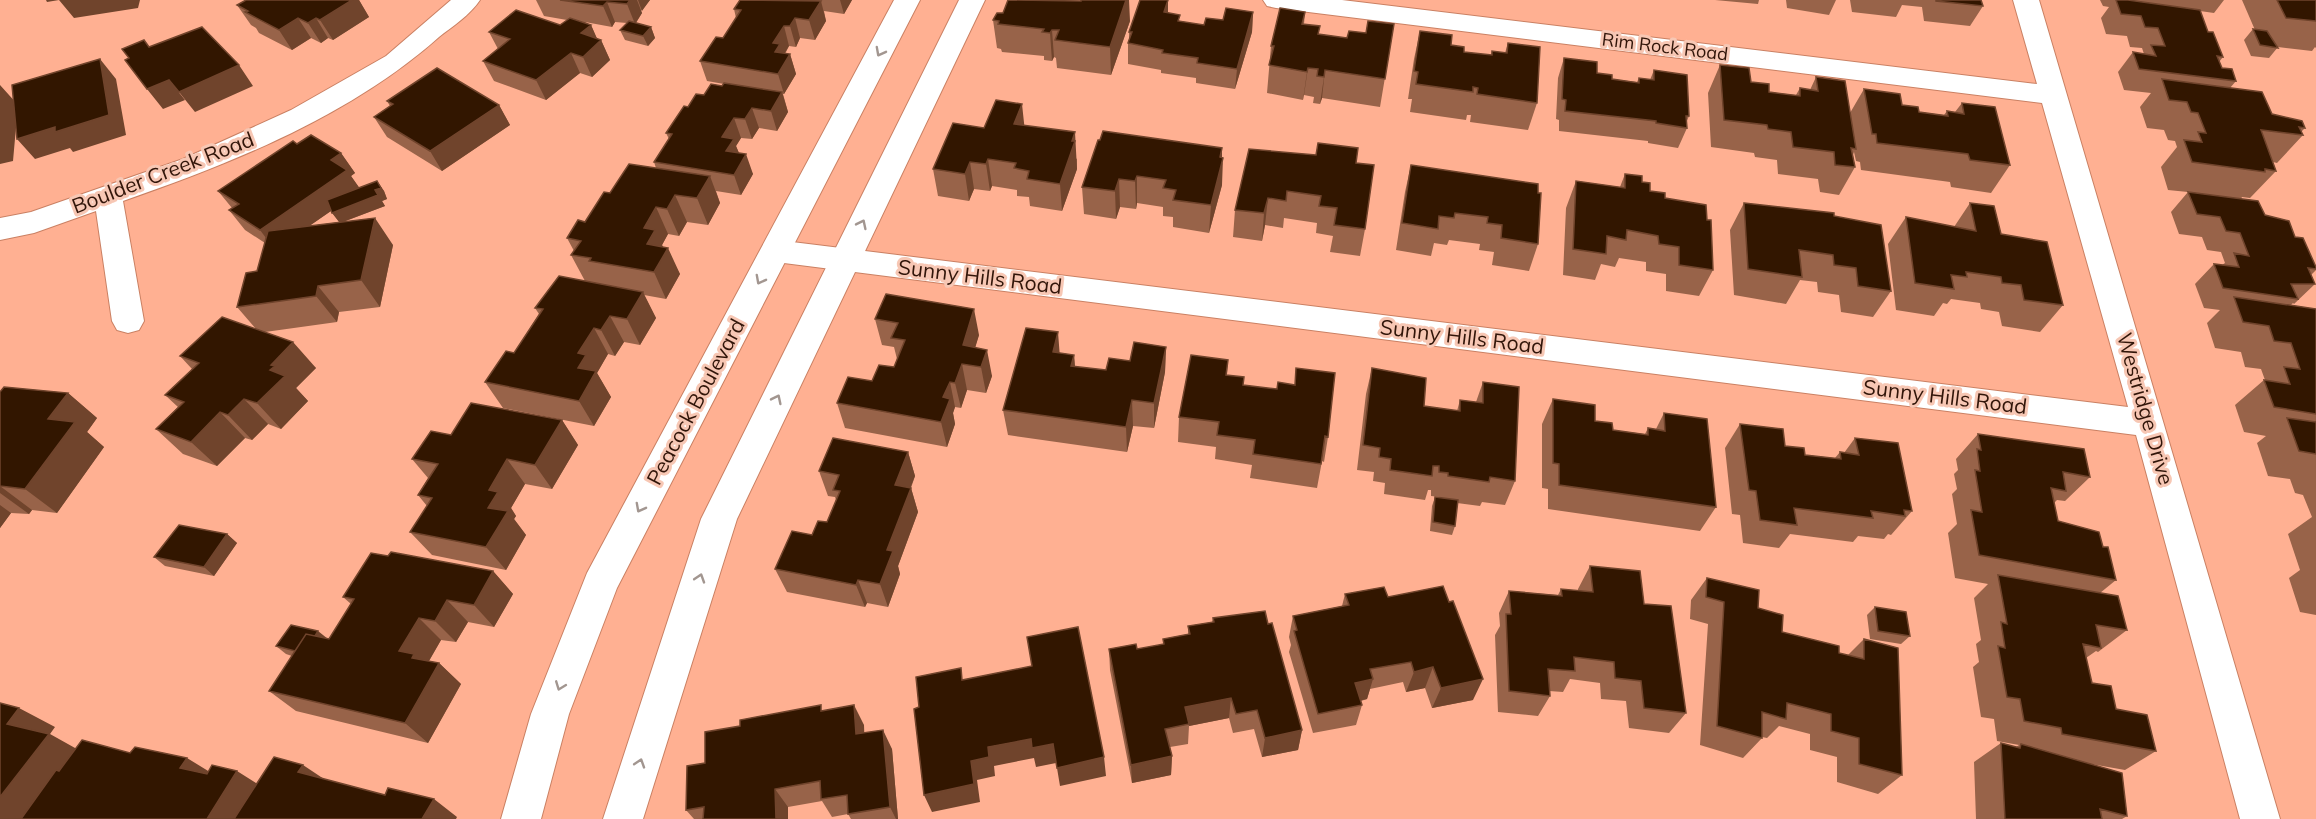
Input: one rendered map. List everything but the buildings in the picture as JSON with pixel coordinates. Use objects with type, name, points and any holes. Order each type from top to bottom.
[{"type":"street","name":"Boulder Creek Road","points":[[0,229],[34,222],[193,166],[301,117],[395,62],[467,0]]},
{"type":"street","name":"Peacock Boulevard","points":[[521,819],[550,714],[600,584],[907,0]]},
{"type":"street","points":[[623,819],[719,519],[972,0]]},
{"type":"street","name":"Rim Rock Road","points":[[1276,0],[2054,95]]},
{"type":"street","name":"Westridge Drive","points":[[2026,0],[2149,423],[2259,819]]},
{"type":"street","points":[[108,197],[128,321]]},
{"type":"street","name":"Sunny Hills Road","points":[[776,251],[2149,423]]}]
